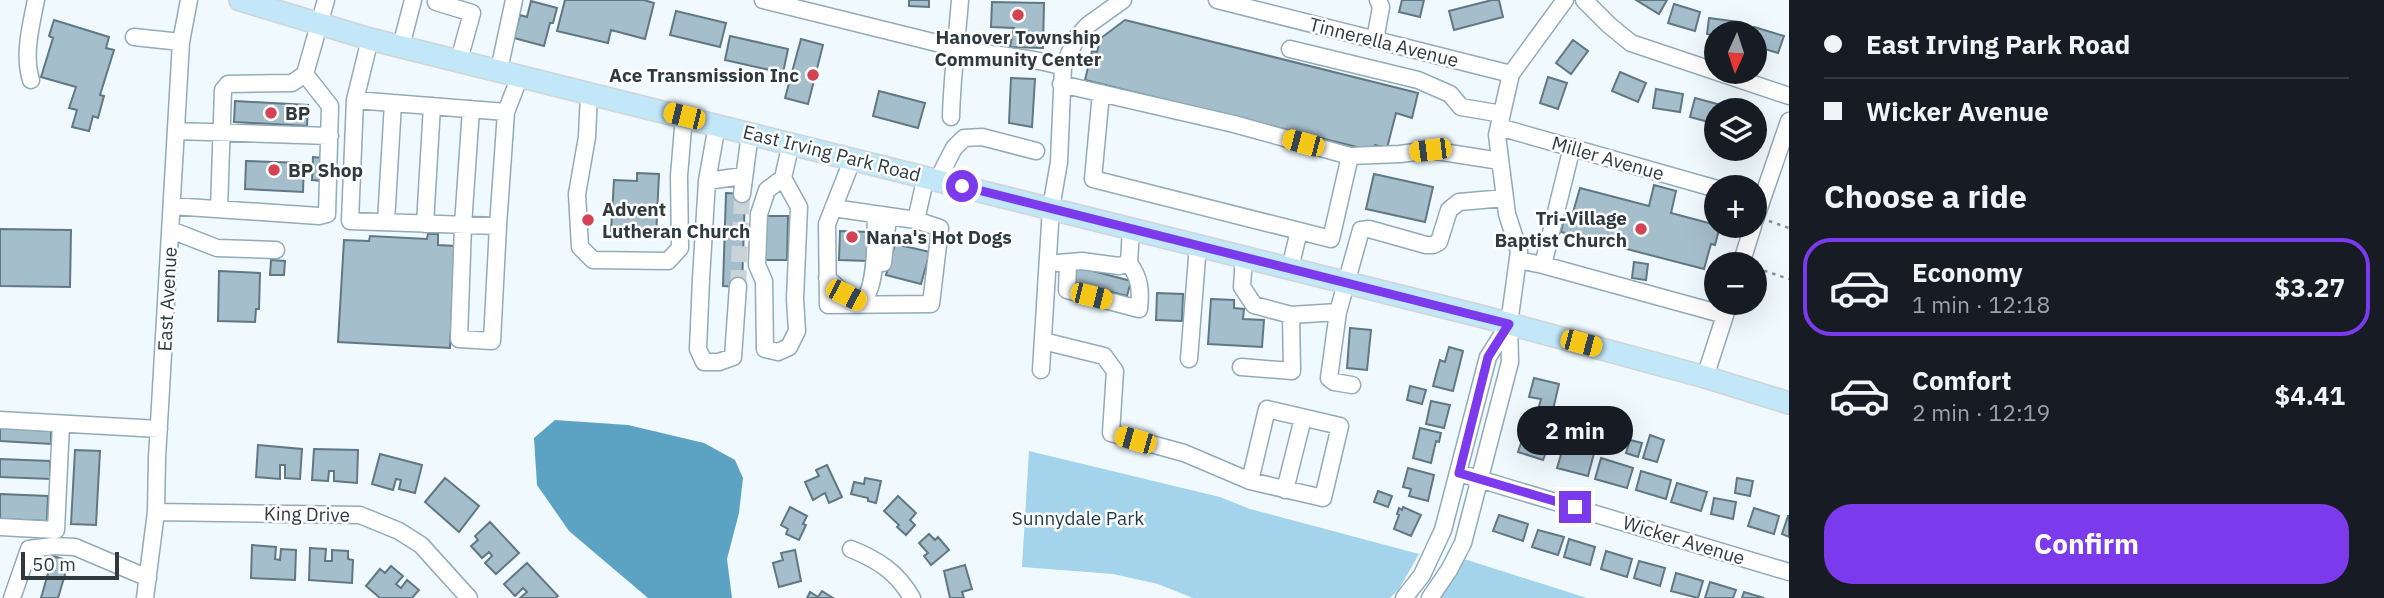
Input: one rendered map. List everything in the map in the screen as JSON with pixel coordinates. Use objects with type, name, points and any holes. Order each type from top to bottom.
[{"type":"main road","name":"East Irving Park Road","points":[[240,0],[370,39],[1509,324],[1705,377],[1789,403]]},
{"type":"street","points":[[31,80],[28,57],[31,22],[37,0]]},
{"type":"street","name":"East Avenue","points":[[145,598],[156,512],[181,42],[189,0]]},
{"type":"street","points":[[219,209],[223,90],[228,84],[292,83],[305,74],[327,0]]},
{"type":"street","points":[[401,46],[412,0]]},
{"type":"street","points":[[499,70],[514,0]]},
{"type":"street","points":[[951,117],[952,69],[957,48],[960,0]]},
{"type":"street","points":[[1041,370],[1051,208],[1059,162],[1063,67],[1077,37],[1088,25],[1122,0]]},
{"type":"street","name":"Tinnerella Avenue","points":[[1217,0],[1511,74]]},
{"type":"street","points":[[1283,17],[1287,0]]},
{"type":"street","points":[[1375,40],[1381,7],[1378,0]]},
{"type":"street","points":[[1430,598],[1449,570],[1463,542],[1510,362],[1509,324],[1519,251],[1507,214],[1497,135],[1511,74],[1565,0]]},
{"type":"street","points":[[1584,0],[1631,43],[1789,96]]},
{"type":"street","points":[[773,1],[986,55],[1048,62],[1063,67]]},
{"type":"street","points":[[436,2],[472,13],[459,60]]},
{"type":"street","points":[[134,37],[181,42]]},
{"type":"street","points":[[370,39],[355,100],[350,221],[498,226]]},
{"type":"street","name":"Miller Avenue","points":[[1290,49],[1419,80],[1450,94],[1461,107],[1572,147],[1704,185]]},
{"type":"street","points":[[172,206],[319,216],[327,214],[330,106],[305,74]]},
{"type":"street","points":[[471,109],[459,339],[492,341],[506,112],[520,76]]},
{"type":"street","points":[[1061,84],[1234,124],[1350,156],[1430,150],[1500,161]]},
{"type":"street","points":[[589,93],[587,137],[577,194],[580,247],[593,260],[668,261],[680,248],[679,176],[684,116]]},
{"type":"street","points":[[1101,93],[1093,179],[1331,239],[1350,156]]},
{"type":"street","points":[[355,100],[506,112]]},
{"type":"street","points":[[386,222],[393,103]]},
{"type":"street","points":[[425,224],[432,106]]},
{"type":"street","points":[[1767,182],[1789,121]]},
{"type":"street","points":[[717,125],[704,223],[698,349],[704,362],[719,362],[733,356],[738,286]]},
{"type":"street","points":[[176,131],[330,136]]},
{"type":"street","points":[[742,194],[750,133]]},
{"type":"street","points":[[916,220],[932,178],[964,138],[982,137],[1036,151]]},
{"type":"street","points":[[783,178],[799,207],[795,299],[797,331],[789,347],[778,352],[765,349],[764,281],[757,265],[759,214],[767,190],[783,178],[791,143]]},
{"type":"street","points":[[1543,265],[1572,147]]},
{"type":"street","points":[[833,208],[916,220],[940,228],[931,304],[828,304],[827,224],[833,208],[853,158]]},
{"type":"street","points":[[708,181],[743,176]]},
{"type":"street","points":[[1352,385],[1334,382],[1329,378],[1338,312],[1361,230],[1369,229],[1433,245],[1439,242],[1449,210],[1459,202],[1505,198]]},
{"type":"street","points":[[827,278],[846,295],[860,302],[865,298],[872,285],[882,216]]},
{"type":"street","points":[[878,304],[882,216]]},
{"type":"street","points":[[1068,263],[1067,290],[1139,309],[1141,289],[1137,274],[1129,263],[1131,228]]},
{"type":"street","points":[[170,230],[217,247],[276,250]]},
{"type":"street","points":[[1290,268],[1299,231]]},
{"type":"street","points":[[1189,359],[1198,245]]},
{"type":"street","points":[[1244,256],[1242,286],[1254,305],[1291,315],[1338,312]]},
{"type":"street","points":[[1518,260],[1704,304]]},
{"type":"street","points":[[1049,262],[1082,261],[1119,267],[1129,263]]},
{"type":"street","points":[[1241,367],[1292,371],[1291,315]]},
{"type":"street","points":[[1705,377],[1725,315]]},
{"type":"street","points":[[1404,598],[1422,575],[1448,515],[1488,357],[1509,324]]},
{"type":"street","points":[[1043,341],[1104,356],[1115,371],[1111,433],[1184,453],[1250,481],[1323,498],[1340,426],[1267,409],[1250,481]]},
{"type":"street","points":[[1286,489],[1303,418]]},
{"type":"street","points":[[0,420],[159,429]]},
{"type":"street","points":[[0,527],[55,530],[61,424]]},
{"type":"street","name":"Wicker Avenue","points":[[1459,473],[1789,572]]},
{"type":"street","name":"King Drive","points":[[156,512],[360,515],[399,531],[421,545],[469,598]]},
{"type":"street","points":[[12,598],[29,550],[52,546],[75,547],[148,578]]},
{"type":"street","points":[[852,549],[892,571],[912,598]]},
{"type":"path","points":[[1767,218],[1789,228]]},
{"type":"path","points":[[1767,272],[1789,279]]},
{"type":"green space","name":"Sunnydale Park","points":[[1029,451],[1220,497],[1250,509],[1419,554],[1399,589],[1390,598],[1193,598],[1158,584],[1113,574],[1022,567]]},
{"type":"green space","points":[[1464,559],[1587,598],[1440,598]]},
{"type":"shaded area","points":[[555,420],[628,425],[704,443],[735,460],[743,478],[739,513],[727,559],[732,598],[648,598],[569,531],[537,485],[534,438]]},
{"type":"building","points":[[565,0],[644,0],[654,3],[645,39],[611,30],[608,43],[557,31]]},
{"type":"building","points":[[909,0],[929,0],[929,7],[909,6]]},
{"type":"building","points":[[1402,0],[1424,0],[1420,17],[1399,12]]},
{"type":"building","points":[[1499,0],[1503,17],[1454,30],[1449,11]]},
{"type":"building","points":[[1636,0],[1667,0],[1659,14]]},
{"type":"building","points":[[531,1],[557,8],[544,46],[514,38],[520,15],[527,17]]},
{"type":"building","name":"Hanover Township Community Center","points":[[992,2],[1044,3],[1043,48],[1010,47],[1014,28],[991,27]]},
{"type":"building","points":[[1674,4],[1700,12],[1695,31],[1668,23]]},
{"type":"building","points":[[676,11],[726,23],[720,47],[670,35]]},
{"type":"building","points":[[1709,18],[1732,21],[1709,21]]},
{"type":"building","points":[[54,20],[109,37],[106,48],[114,50],[100,95],[104,96],[98,118],[93,116],[89,131],[72,127],[77,110],[69,108],[76,87],[41,77],[53,38],[49,36]]},
{"type":"building","points":[[1125,20],[1418,93],[1412,118],[1396,113],[1387,148],[1375,145],[1373,151],[1085,80],[1092,51],[1097,52],[1101,38]]},
{"type":"building","points":[[1768,31],[1784,36],[1778,53],[1768,50]]},
{"type":"building","points":[[730,36],[788,49],[783,73],[725,60]]},
{"type":"building","points":[[801,39],[823,45],[808,104],[785,98]]},
{"type":"building","points":[[1573,40],[1588,51],[1571,74],[1556,63]]},
{"type":"building","points":[[1620,72],[1646,83],[1638,102],[1612,91]]},
{"type":"building","points":[[1548,77],[1567,83],[1558,109],[1540,103]]},
{"type":"building","points":[[1011,78],[1035,79],[1032,127],[1009,123]]},
{"type":"building","points":[[1656,89],[1683,94],[1680,112],[1653,108]]},
{"type":"building","points":[[879,91],[925,103],[918,128],[873,116]]},
{"type":"building","points":[[1695,98],[1704,100],[1704,121],[1690,117]]},
{"type":"building","name":"BP","points":[[235,101],[308,105],[307,126],[234,122]]},
{"type":"building","points":[[313,157],[323,158],[322,181],[312,180]]},
{"type":"building","points":[[246,161],[304,163],[303,192],[245,189]]},
{"type":"building","points":[[637,173],[659,174],[656,237],[611,231],[614,180],[637,181]]},
{"type":"building","points":[[1374,174],[1433,187],[1425,222],[1366,209]]},
{"type":"building","name":"Tri-Village Baptist Church","points":[[1654,185],[1676,191],[1671,213],[1704,222],[1704,238],[1717,238],[1709,252],[1704,252],[1704,269],[1561,232],[1565,214],[1572,216],[1580,188],[1649,206]]},
{"type":"building","points":[[726,193],[745,194],[742,287],[723,286]]},
{"type":"building","points":[[764,216],[788,216],[787,260],[763,260]]},
{"type":"building","points":[[0,229],[71,230],[70,287],[0,286]]},
{"type":"building","points":[[840,231],[869,232],[868,261],[839,260]]},
{"type":"building","points":[[428,234],[438,234],[438,245],[455,246],[450,348],[338,342],[344,240],[369,241],[370,236],[427,239]]},
{"type":"building","points":[[895,244],[930,252],[921,284],[886,275]]},
{"type":"building","points":[[271,260],[285,261],[284,275],[270,275]]},
{"type":"building","points":[[1634,262],[1648,264],[1646,280],[1632,278]]},
{"type":"building","points":[[1074,266],[1131,281],[1127,296],[1070,281]]},
{"type":"building","points":[[219,271],[260,273],[259,309],[256,309],[255,322],[218,321]]},
{"type":"building","points":[[1157,293],[1183,294],[1182,321],[1156,320]]},
{"type":"building","points":[[1211,299],[1234,300],[1234,308],[1244,309],[1243,319],[1264,320],[1262,347],[1208,344]]},
{"type":"building","points":[[1350,328],[1371,330],[1367,370],[1347,368]]},
{"type":"building","points":[[1449,347],[1463,351],[1453,391],[1433,386],[1440,360],[1445,362]]},
{"type":"building","points":[[1534,378],[1559,384],[1551,418],[1537,414],[1541,399],[1529,397]]},
{"type":"building","points":[[1410,386],[1426,390],[1422,404],[1407,400]]},
{"type":"building","points":[[1431,401],[1450,405],[1444,428],[1426,424]]},
{"type":"building","points":[[0,428],[51,431],[51,444],[0,441]]},
{"type":"building","points":[[1420,428],[1441,433],[1439,442],[1436,441],[1431,463],[1413,458]]},
{"type":"building","points":[[1524,434],[1550,442],[1543,460],[1518,452]]},
{"type":"building","points":[[1650,435],[1664,440],[1657,462],[1643,458]]},
{"type":"building","points":[[1581,438],[1597,442],[1588,476],[1557,468],[1563,448],[1577,452]]},
{"type":"building","points":[[1630,440],[1642,443],[1638,457],[1626,453]]},
{"type":"building","points":[[258,445],[302,449],[300,479],[285,478],[285,465],[280,465],[280,479],[256,477]]},
{"type":"building","points":[[314,449],[358,450],[357,483],[334,481],[334,471],[329,471],[328,481],[312,480]]},
{"type":"building","points":[[75,450],[100,451],[96,525],[71,524]]},
{"type":"building","points":[[380,454],[422,465],[415,493],[399,489],[401,480],[396,479],[393,490],[372,484]]},
{"type":"building","points":[[1601,458],[1633,468],[1627,488],[1595,479]]},
{"type":"building","points":[[0,459],[50,461],[50,479],[0,477]]},
{"type":"building","points":[[827,465],[842,497],[829,503],[825,493],[813,500],[805,482],[819,476],[816,470]]},
{"type":"building","points":[[1408,468],[1434,475],[1428,501],[1409,496],[1411,489],[1403,487]]},
{"type":"building","points":[[1641,471],[1671,480],[1666,499],[1636,490]]},
{"type":"building","points":[[445,478],[479,506],[459,532],[425,502]]},
{"type":"building","points":[[865,478],[881,481],[876,503],[851,494],[854,482],[864,484]]},
{"type":"building","points":[[1737,478],[1753,481],[1750,496],[1735,493]]},
{"type":"building","points":[[1677,483],[1707,492],[1701,511],[1671,502]]},
{"type":"building","points":[[1378,491],[1392,496],[1388,507],[1374,502]]},
{"type":"building","points":[[0,494],[48,496],[47,521],[0,519]]},
{"type":"building","points":[[898,496],[916,513],[910,520],[915,525],[906,535],[884,511]]},
{"type":"building","points":[[1714,498],[1736,502],[1733,519],[1711,514]]},
{"type":"building","points":[[790,507],[807,516],[799,540],[786,534],[788,529],[781,525]]},
{"type":"building","points":[[1403,507],[1421,515],[1411,536],[1394,529],[1399,508],[1402,510]]},
{"type":"building","points":[[1754,508],[1779,516],[1774,534],[1748,526]]},
{"type":"building","points":[[1499,515],[1528,524],[1523,541],[1493,531]]},
{"type":"building","points":[[1789,516],[1789,537],[1782,534]]},
{"type":"building","points":[[490,522],[519,553],[496,574],[485,563],[492,556],[489,552],[482,558],[471,546],[478,540],[475,536]]},
{"type":"building","points":[[1538,530],[1564,537],[1558,555],[1532,547]]},
{"type":"building","points":[[929,534],[935,540],[938,537],[949,550],[931,565],[924,556],[928,553],[919,543]]},
{"type":"building","points":[[1569,539],[1595,547],[1590,565],[1564,557]]},
{"type":"building","points":[[252,545],[276,547],[275,559],[280,560],[281,549],[296,550],[295,580],[251,578]]},
{"type":"building","points":[[310,548],[326,549],[325,561],[332,561],[332,550],[348,551],[348,559],[353,560],[352,583],[309,580]]},
{"type":"building","points":[[795,550],[801,581],[779,587],[773,563],[783,560],[781,553]]},
{"type":"building","points":[[1606,551],[1632,559],[1627,577],[1601,569]]},
{"type":"building","points":[[53,556],[69,561],[58,598],[41,598]]},
{"type":"building","points":[[1639,561],[1665,568],[1660,586],[1634,578]]},
{"type":"building","points":[[527,563],[558,596],[520,598],[527,592],[523,588],[515,596],[504,584]]},
{"type":"building","points":[[965,565],[972,589],[962,592],[964,598],[950,598],[944,571]]},
{"type":"building","points":[[391,566],[403,576],[396,584],[401,588],[407,580],[419,590],[412,598],[380,598],[366,586],[380,569],[385,573]]},
{"type":"building","points":[[1676,573],[1703,581],[1698,598],[1671,591]]},
{"type":"building","points":[[1710,582],[1736,590],[1733,598],[1705,598]]},
{"type":"building","points":[[822,591],[833,598],[807,598],[810,592],[818,597]]},
{"type":"building","points":[[1744,592],[1764,598],[1742,598]]},
{"type":"tunnel","points":[[738,286],[742,194]]},
{"type":"place","name":"Hanover Township Community Center","points":[[1018,15]]},
{"type":"place","name":"Ace Transmission Inc","points":[[813,75]]},
{"type":"place","name":"BP","points":[[271,113]]},
{"type":"place","name":"BP Shop","points":[[274,170]]},
{"type":"place","name":"Advent Lutheran Church","points":[[588,220]]},
{"type":"place","name":"Tri-Village Baptist Church","points":[[1641,229]]},
{"type":"place","name":"Nana's Hot Dogs","points":[[852,237]]},
{"type":"route","points":[[962,186],[1509,324],[1488,357],[1459,473],[1575,507]]}]
